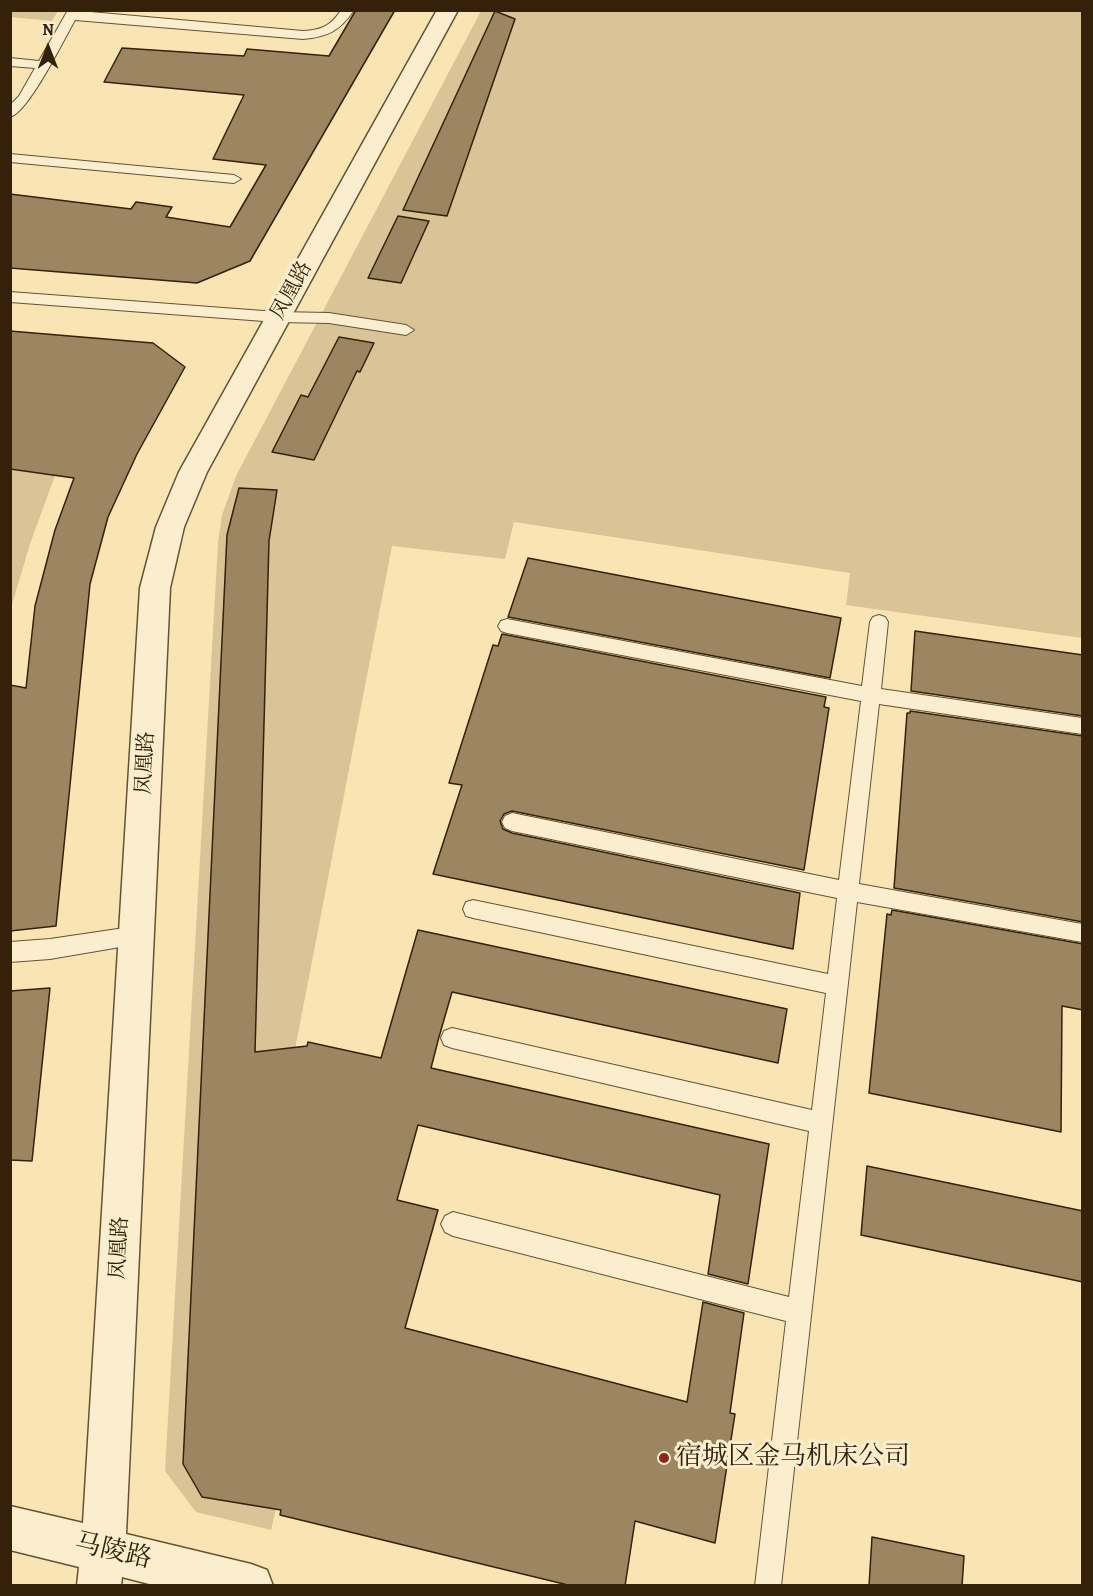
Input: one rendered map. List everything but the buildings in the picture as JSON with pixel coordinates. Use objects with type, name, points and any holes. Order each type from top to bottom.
[{"type":"street","name":"凤凰路","points":[[101,1568],[138,935],[155,588],[170,526],[193,472],[448,10]]},
{"type":"street","name":"马陵路","points":[[10,1528],[101,1568],[251,1586]]},
{"type":"lane","points":[[10,113],[24,98],[73,13],[320,34],[337,27],[348,10]]},
{"type":"lane","points":[[10,62],[43,65]]},
{"type":"lane","points":[[10,158],[234,180]]},
{"type":"lane","points":[[10,297],[277,317],[329,318],[406,330]]},
{"type":"lane","points":[[768,1586],[879,622]]},
{"type":"lane","points":[[507,626],[870,695],[1083,726]]},
{"type":"lane","points":[[512,822],[848,891],[1083,933]]},
{"type":"lane","points":[[473,909],[837,987]]},
{"type":"lane","points":[[10,952],[50,949],[138,935]]},
{"type":"lane","points":[[452,1038],[821,1123]]},
{"type":"lane","points":[[453,1224],[800,1312]]},
{"type":"shaded area","points":[[10,11],[58,11],[52,21],[11,17]]},
{"type":"shaded area","points":[[481,11],[1082,11],[1082,638],[846,605],[850,573],[514,522],[505,559],[392,546],[282,1117],[361,1141],[271,1530],[196,1512],[165,1471],[218,543],[222,515],[236,476]]},
{"type":"shaded area","points":[[11,463],[57,470],[30,544],[11,608]]},
{"type":"place","name":"宿城区金马机床公司","points":[[664,1458]]}]
